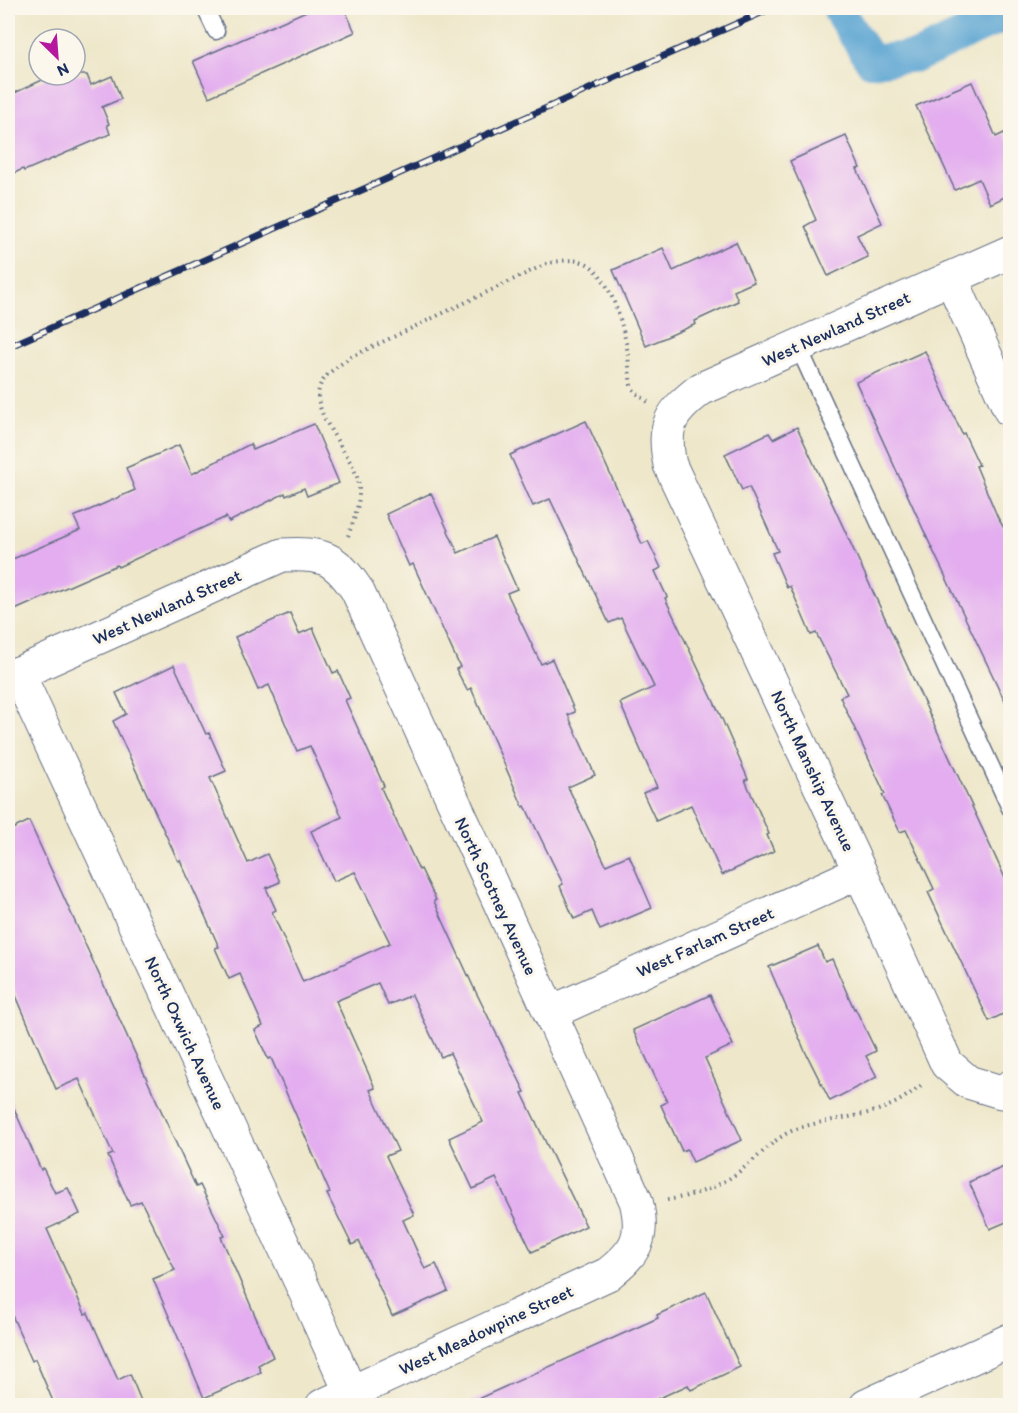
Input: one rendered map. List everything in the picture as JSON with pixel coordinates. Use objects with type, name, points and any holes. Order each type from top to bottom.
[{"type":"street","name":"West Newland Street","points":[[660,412],[684,403],[701,389],[1011,252]]},
{"type":"street","points":[[951,278],[1011,410]]},
{"type":"street","name":"North Manship Avenue","points":[[660,412],[670,465],[947,1064],[968,1082],[1006,1090]]},
{"type":"street","name":"West Newland Street","points":[[13,676],[282,555],[339,550]]},
{"type":"street","name":"North Scotney Avenue","points":[[339,550],[345,572],[357,590],[636,1201],[640,1220],[639,1241]]},
{"type":"street","name":"North Oxwich Avenue","points":[[13,676],[348,1402]]},
{"type":"street","name":"West Farlam Street","points":[[550,1013],[860,872]]},
{"type":"street","name":"West Meadowpine Street","points":[[348,1402],[608,1274],[626,1260],[639,1241]]},
{"type":"street","points":[[866,1406],[1011,1340]]},
{"type":"lane","points":[[205,8],[216,31]]},
{"type":"lane","points":[[798,346],[1011,808]]},
{"type":"path","points":[[339,550],[355,517],[360,496],[357,477],[327,422],[320,404],[319,389],[329,373],[351,357],[548,263],[568,260],[586,263],[600,276],[611,294],[624,332],[631,385],[635,392],[660,412]]},
{"type":"path","points":[[666,1200],[710,1190],[742,1169],[775,1140],[795,1130],[867,1113],[896,1102],[926,1082]]},
{"type":"building","points":[[313,8],[344,8],[355,32],[209,97],[193,61]]},
{"type":"building","points":[[87,75],[91,85],[112,76],[121,99],[102,107],[109,124],[107,125],[110,134],[8,176],[8,96],[27,87],[87,87]]},
{"type":"building","points":[[972,82],[996,137],[1004,133],[1011,146],[1011,194],[990,204],[979,179],[955,190],[916,106]]},
{"type":"building","points":[[846,136],[860,168],[857,169],[882,223],[857,235],[868,257],[828,276],[805,226],[816,220],[790,161]]},
{"type":"building","points":[[736,242],[754,282],[734,291],[738,301],[695,321],[696,324],[646,346],[613,270],[663,248],[673,271]]},
{"type":"building","points":[[925,351],[962,434],[964,433],[979,465],[976,466],[998,518],[1011,540],[1011,714],[856,382]]},
{"type":"building","points":[[586,421],[642,544],[648,541],[661,568],[655,571],[667,597],[665,598],[722,719],[769,834],[767,835],[774,851],[722,875],[691,805],[656,821],[643,793],[657,787],[620,703],[654,687],[621,618],[609,623],[550,499],[533,506],[510,455]]},
{"type":"building","points":[[314,424],[339,483],[307,496],[304,488],[286,496],[285,493],[229,522],[226,517],[118,567],[117,565],[8,613],[8,561],[80,530],[74,517],[135,490],[126,468],[179,445],[192,474],[250,444],[253,450]]},
{"type":"building","points":[[797,427],[1011,891],[1011,1010],[989,1021],[928,892],[934,889],[906,830],[900,832],[882,795],[885,794],[840,697],[847,694],[816,633],[811,635],[790,586],[787,588],[772,553],[778,551],[749,487],[742,490],[725,454],[769,433],[773,439]]},
{"type":"building","points":[[431,493],[458,553],[494,537],[517,589],[507,593],[541,664],[552,659],[575,712],[568,715],[595,775],[568,787],[606,865],[629,855],[652,908],[600,930],[592,911],[574,919],[560,886],[563,884],[525,806],[523,807],[471,688],[467,690],[456,669],[460,667],[413,564],[409,566],[386,514]]},
{"type":"building","points":[[290,613],[299,634],[313,628],[333,673],[338,671],[350,698],[345,700],[384,786],[381,788],[419,870],[421,869],[436,900],[434,901],[473,986],[525,1092],[522,1093],[586,1226],[532,1252],[496,1178],[473,1189],[449,1138],[483,1122],[450,1053],[441,1057],[412,995],[388,1005],[378,983],[336,1001],[375,1088],[370,1090],[398,1151],[386,1156],[414,1215],[403,1220],[425,1269],[436,1264],[448,1291],[392,1316],[359,1241],[352,1245],[327,1194],[330,1193],[271,1058],[268,1059],[255,1030],[263,1026],[240,974],[229,979],[215,948],[219,947],[180,860],[178,861],[113,721],[126,714],[116,693],[174,665],[226,771],[210,778],[248,863],[267,854],[280,882],[266,888],[276,910],[272,912],[303,982],[390,943],[355,872],[334,881],[311,831],[342,817],[310,746],[297,751],[269,685],[258,690],[235,637]]},
{"type":"building","points":[[29,821],[196,1187],[200,1185],[225,1236],[221,1237],[273,1357],[258,1365],[261,1372],[204,1398],[153,1279],[175,1270],[141,1201],[130,1205],[108,1156],[113,1154],[79,1079],[56,1089],[8,977],[8,831]]},
{"type":"building","points":[[818,946],[825,962],[832,959],[876,1051],[866,1056],[877,1077],[830,1101],[804,1049],[769,967]]},
{"type":"building","points":[[710,995],[733,1045],[705,1058],[742,1140],[693,1162],[687,1149],[682,1151],[661,1105],[667,1102],[633,1030]]},
{"type":"building","points":[[8,1095],[41,1170],[43,1168],[55,1193],[68,1188],[80,1214],[47,1229],[118,1380],[130,1374],[143,1406],[55,1406],[35,1359],[32,1361],[8,1306]]},
{"type":"building","points":[[1011,1164],[1011,1220],[990,1229],[969,1182]]},
{"type":"building","points":[[706,1292],[740,1367],[691,1390],[688,1385],[642,1406],[462,1406],[658,1318],[657,1315]]},
{"type":"waterway","points":[[840,13],[871,61],[918,56],[1010,13]]},
{"type":"railway","points":[[8,347],[772,8]]}]
